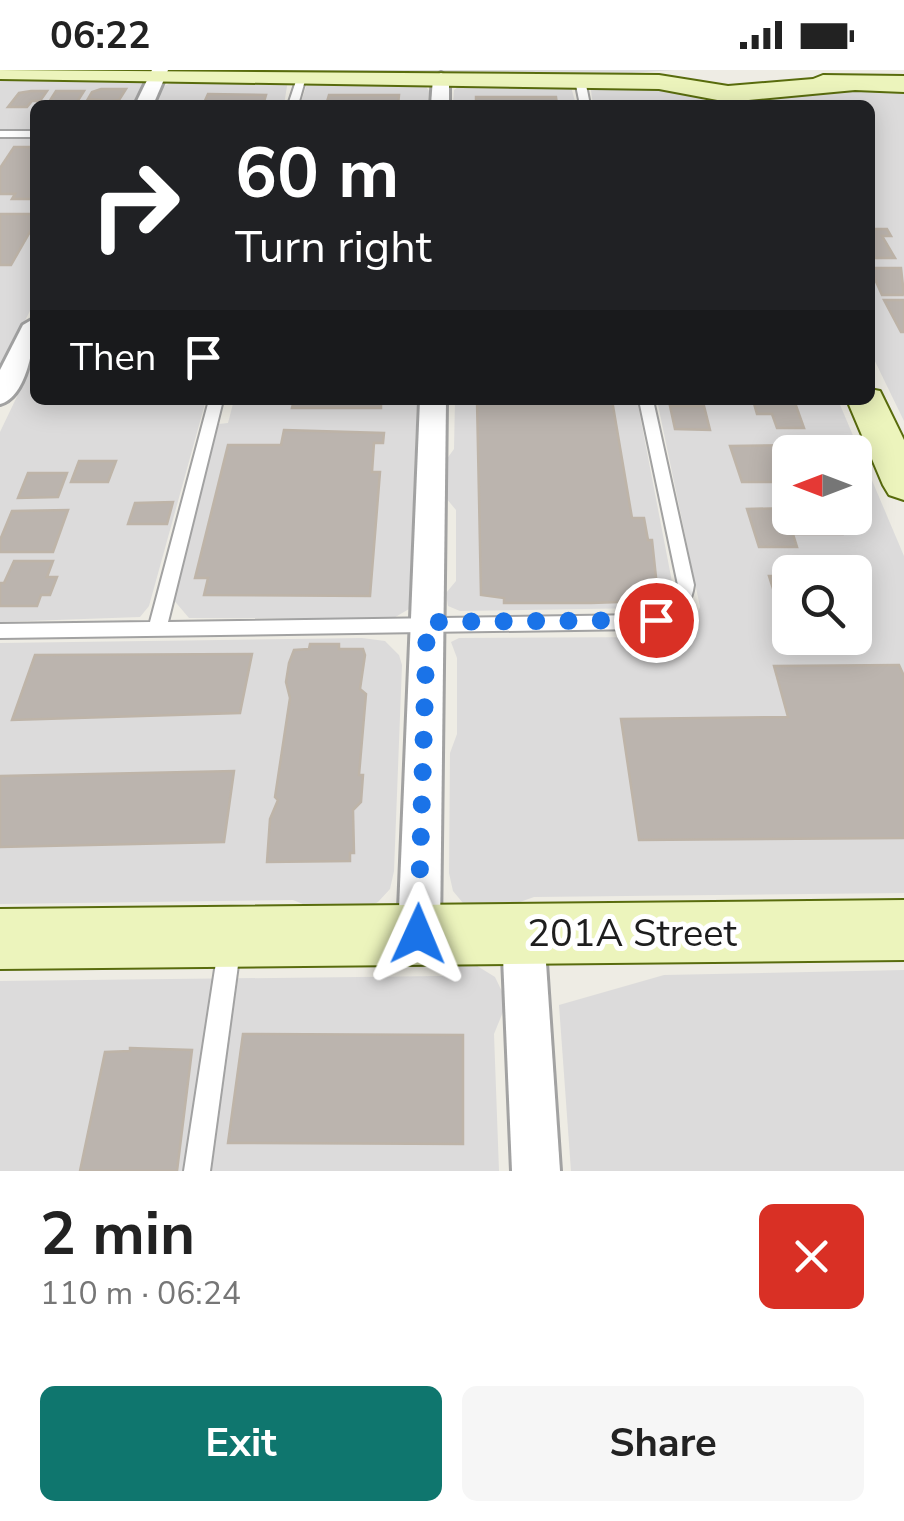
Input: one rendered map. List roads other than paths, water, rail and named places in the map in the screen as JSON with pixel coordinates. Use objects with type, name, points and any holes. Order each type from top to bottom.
[{"type":"main road","points":[[0,72],[441,78],[582,92],[721,83],[904,84]]},
{"type":"main road","points":[[868,405],[904,485]]},
{"type":"main road","name":"201A Street","points":[[0,939],[904,930]]},
{"type":"street","points":[[146,100],[159,72]]},
{"type":"street","points":[[440,100],[441,78]]},
{"type":"street","points":[[0,396],[30,335]]},
{"type":"street","points":[[418,934],[432,405]]},
{"type":"street","points":[[523,934],[536,1171]]},
{"type":"lane","points":[[295,100],[301,77]]},
{"type":"lane","points":[[0,134],[30,134]]},
{"type":"lane","points":[[157,628],[215,405]]},
{"type":"lane","points":[[0,632],[427,622],[642,622],[676,612],[686,585],[647,405]]},
{"type":"lane","points":[[197,1171],[231,937]]}]
